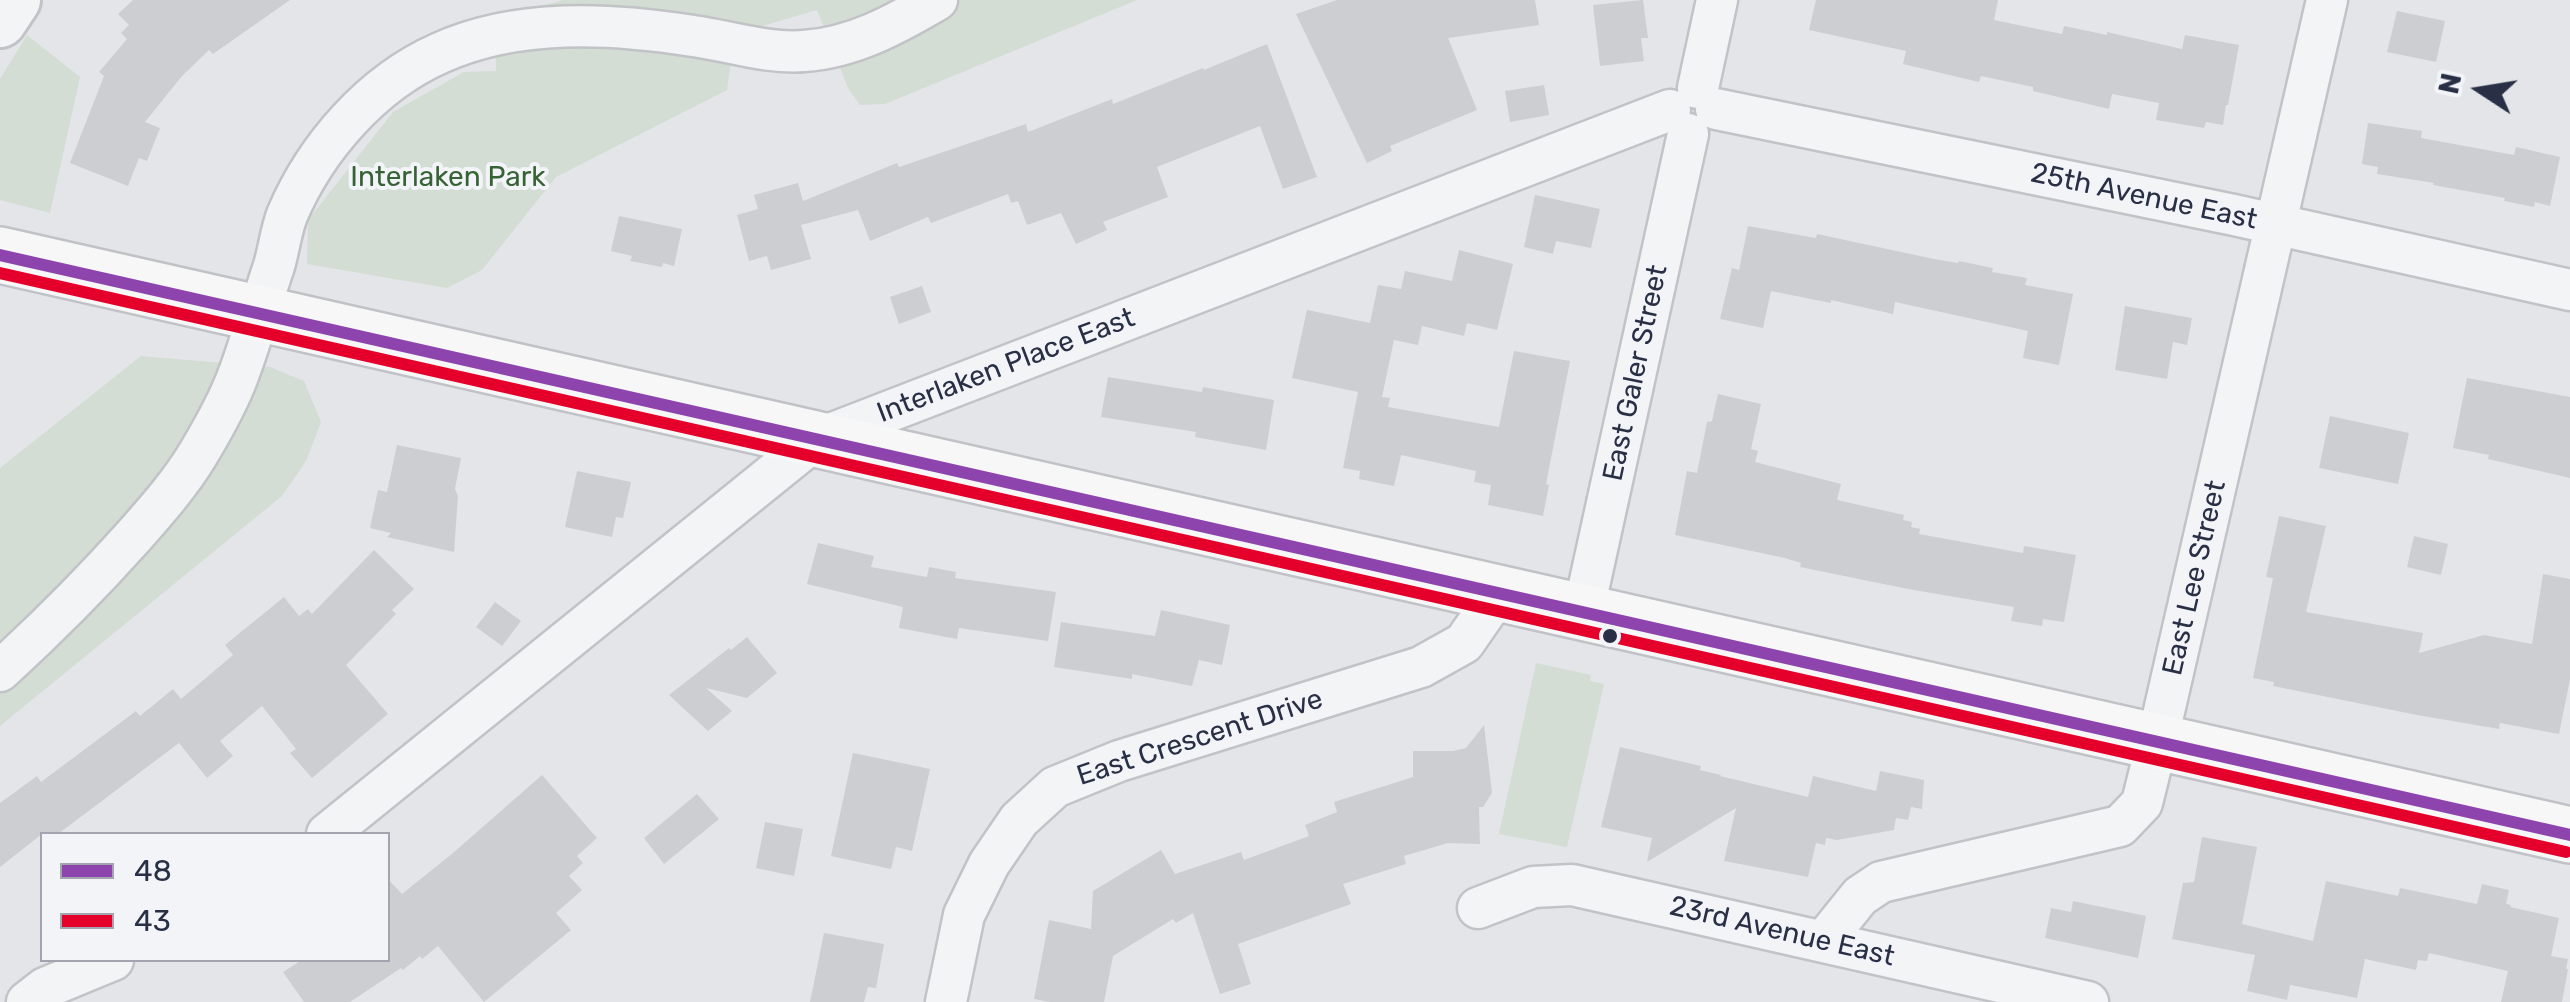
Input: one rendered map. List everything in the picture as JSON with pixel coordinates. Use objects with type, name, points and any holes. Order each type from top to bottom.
[{"type":"main road","points":[[0,255],[2570,835]]},
{"type":"street","points":[[0,21],[14,0]]},
{"type":"street","points":[[0,671],[83,591],[181,480],[239,376],[286,216],[313,167],[344,126],[403,74],[440,53],[496,35],[527,30],[618,27],[776,51],[806,51],[851,43],[937,0]]},
{"type":"street","name":"East Galer Street","points":[[1583,613],[1717,0]]},
{"type":"street","name":"East Lee Street","points":[[1823,942],[1860,896],[1882,882],[2120,826],[2142,803],[2327,0]]},
{"type":"street","name":"25th Avenue East","points":[[1693,110],[2276,224],[2570,290]]},
{"type":"street","name":"Interlaken Place East","points":[[329,832],[815,440],[1693,110]]},
{"type":"street","name":"East Crescent Drive","points":[[946,1002],[964,914],[989,864],[1020,820],[1055,786],[1119,761],[1420,667],[1464,643],[1498,594]]},
{"type":"street","name":"23rd Avenue East","points":[[1478,908],[1533,886],[1572,884],[2088,1002]]},
{"type":"street","points":[[27,1002],[46,988],[108,962]]},
{"type":"green space","name":"Interlaken Park","points":[[563,0],[1137,0],[885,104],[860,105],[848,88],[817,10],[735,34],[727,90],[556,177],[482,270],[447,288],[307,264],[308,220],[393,112],[464,72],[496,71],[496,19]]},
{"type":"green space","points":[[27,35],[80,77],[50,213],[0,200],[0,79]]},
{"type":"green space","points":[[141,356],[270,367],[304,381],[321,422],[306,461],[282,496],[0,726],[0,468]]},
{"type":"green space","points":[[1536,663],[1591,675],[1590,681],[1604,684],[1567,847],[1499,834]]},
{"type":"building","points":[[133,0],[290,0],[213,54],[209,50],[182,76],[145,122],[160,128],[147,161],[139,158],[128,186],[70,163],[104,76],[99,72],[127,39],[121,33],[129,25],[118,14]]},
{"type":"building","points":[[1337,0],[1535,0],[1539,25],[1448,38],[1477,110],[1390,146],[1392,151],[1367,163],[1296,14]]},
{"type":"building","points":[[1643,0],[1648,38],[1641,38],[1644,61],[1600,66],[1593,5]]},
{"type":"building","points":[[1816,0],[1998,0],[1994,20],[2062,34],[2064,26],[2182,49],[2185,35],[2239,45],[2223,125],[2206,122],[2204,128],[2156,120],[2159,103],[2112,94],[2109,109],[2033,91],[2033,87],[1981,76],[1979,82],[1903,64],[1906,51],[1809,30]]},
{"type":"building","points":[[2397,11],[2445,21],[2436,62],[2387,52]]},
{"type":"building","points":[[1267,44],[1317,177],[1283,189],[1260,126],[1157,167],[1168,197],[1103,222],[1107,230],[1076,244],[1061,213],[1027,225],[1018,201],[1011,203],[1008,194],[931,223],[928,217],[870,241],[858,210],[801,225],[811,259],[771,270],[767,256],[749,261],[737,215],[758,209],[754,195],[798,183],[803,201],[897,163],[899,167],[1026,124],[1028,132],[1112,99],[1113,104]]},
{"type":"building","points":[[1544,85],[1549,115],[1510,122],[1505,91]]},
{"type":"building","points":[[2368,123],[2422,131],[2421,138],[2514,155],[2516,147],[2560,157],[2550,206],[2535,202],[2534,207],[2377,174],[2378,167],[2362,164]]},
{"type":"building","points":[[1535,195],[1600,209],[1591,248],[1556,241],[1553,254],[1524,247]]},
{"type":"building","points":[[619,216],[682,229],[674,266],[630,261],[632,256],[611,251]]},
{"type":"building","points":[[1748,226],[1816,238],[1817,234],[1993,268],[1992,272],[2027,278],[2025,285],[2073,294],[2059,365],[2023,358],[2028,331],[1895,302],[1893,314],[1771,291],[1763,328],[1720,319],[1732,268],[1739,270]]},
{"type":"building","points":[[1459,250],[1513,264],[1497,330],[1467,323],[1464,336],[1422,326],[1418,345],[1394,340],[1382,397],[1390,398],[1388,407],[1499,427],[1514,351],[1570,361],[1543,516],[1488,505],[1491,485],[1474,482],[1476,471],[1401,455],[1394,486],[1359,479],[1360,471],[1343,468],[1358,392],[1292,378],[1307,310],[1370,323],[1378,285],[1401,289],[1405,271],[1452,281]]},
{"type":"building","points":[[922,286],[931,312],[899,324],[890,297]]},
{"type":"building","points":[[2125,306],[2192,318],[2187,345],[2173,342],[2167,379],[2115,370]]},
{"type":"building","points":[[1108,377],[1202,392],[1203,387],[1274,400],[1266,450],[1195,437],[1196,432],[1101,417]]},
{"type":"building","points":[[2467,378],[2570,397],[2570,478],[2453,448]]},
{"type":"building","points":[[1718,394],[1761,404],[1751,449],[1758,451],[1755,462],[1841,484],[1837,500],[1904,515],[1903,520],[1912,522],[1911,527],[1920,529],[1919,534],[2023,553],[2024,546],[2076,555],[2064,622],[2043,619],[2042,626],[2011,621],[2014,607],[1800,567],[1801,563],[1785,558],[1675,535],[1687,471],[1697,473],[1707,422],[1712,421]]},
{"type":"building","points":[[2330,416],[2409,433],[2398,484],[2319,468]]},
{"type":"building","points":[[397,445],[461,458],[455,489],[458,496],[454,552],[387,537],[391,533],[370,528],[378,490],[387,492]]},
{"type":"building","points":[[577,471],[631,482],[623,518],[616,517],[612,537],[565,527]]},
{"type":"building","points":[[2279,516],[2326,526],[2306,612],[2423,633],[2419,653],[2484,635],[2532,644],[2543,574],[2570,579],[2570,679],[2559,734],[2500,723],[2499,729],[2417,715],[2273,686],[2274,682],[2253,678],[2273,578],[2266,577]]},
{"type":"building","points":[[2414,536],[2448,544],[2441,575],[2407,567]]},
{"type":"building","points":[[818,543],[874,556],[871,567],[927,577],[929,567],[956,572],[955,578],[1056,592],[1048,641],[959,628],[957,639],[899,628],[903,607],[807,584]]},
{"type":"building","points":[[374,550],[414,589],[392,610],[396,614],[346,665],[388,714],[312,778],[290,753],[296,749],[262,706],[220,741],[233,756],[207,778],[179,743],[61,832],[40,832],[0,867],[0,803],[37,776],[41,782],[136,711],[140,716],[173,689],[181,699],[233,655],[225,645],[284,597],[299,616],[308,609],[312,614]]},
{"type":"building","points":[[495,602],[521,621],[502,646],[476,627]]},
{"type":"building","points":[[1161,610],[1230,625],[1222,665],[1199,660],[1192,686],[1132,674],[1132,679],[1054,667],[1061,622],[1155,636]]},
{"type":"building","points":[[747,637],[777,673],[747,698],[706,688],[732,711],[708,731],[669,695]]},
{"type":"building","points":[[1484,725],[1492,793],[1479,807],[1480,844],[1448,843],[1404,856],[1406,864],[1343,884],[1351,904],[1238,944],[1251,984],[1220,994],[1193,913],[1176,923],[1173,919],[1113,956],[1104,1002],[1034,999],[1049,920],[1091,929],[1093,891],[1161,850],[1175,874],[1241,852],[1244,860],[1309,836],[1305,825],[1337,812],[1334,802],[1413,777],[1413,751],[1466,748]]},
{"type":"building","points":[[1620,747],[1808,797],[1813,776],[1876,791],[1880,771],[1924,780],[1922,809],[1911,807],[1908,820],[1896,818],[1894,830],[1837,840],[1826,838],[1825,845],[1816,843],[1808,877],[1724,861],[1736,808],[1647,862],[1652,838],[1601,827]]},
{"type":"building","points":[[853,753],[930,769],[912,851],[896,847],[891,869],[831,856]]},
{"type":"building","points":[[542,775],[597,838],[577,856],[583,863],[569,876],[582,890],[556,913],[571,930],[484,1002],[438,946],[350,1002],[304,1002],[283,972],[299,962],[390,962],[390,881],[402,894]]},
{"type":"building","points":[[697,794],[719,819],[664,864],[644,838]]},
{"type":"building","points":[[765,822],[803,829],[794,876],[756,868]]},
{"type":"building","points":[[2202,837],[2257,847],[2242,924],[2313,941],[2326,881],[2398,896],[2400,888],[2477,904],[2482,884],[2509,890],[2506,904],[2510,907],[2559,918],[2551,956],[2568,959],[2562,1002],[2501,1002],[2508,971],[2429,953],[2427,961],[2418,960],[2416,970],[2365,959],[2357,998],[2290,985],[2287,1000],[2247,991],[2255,955],[2172,939],[2183,883],[2194,882]]},
{"type":"building","points":[[2073,901],[2146,916],[2138,958],[2045,938],[2051,908],[2071,912]]},
{"type":"building","points":[[824,933],[884,944],[876,988],[868,987],[864,1002],[810,1002]]},
{"type":"transit line","name":"48","points":[[0,255],[2570,835]]},
{"type":"transit line","name":"43","points":[[0,273],[2566,852]]}]
